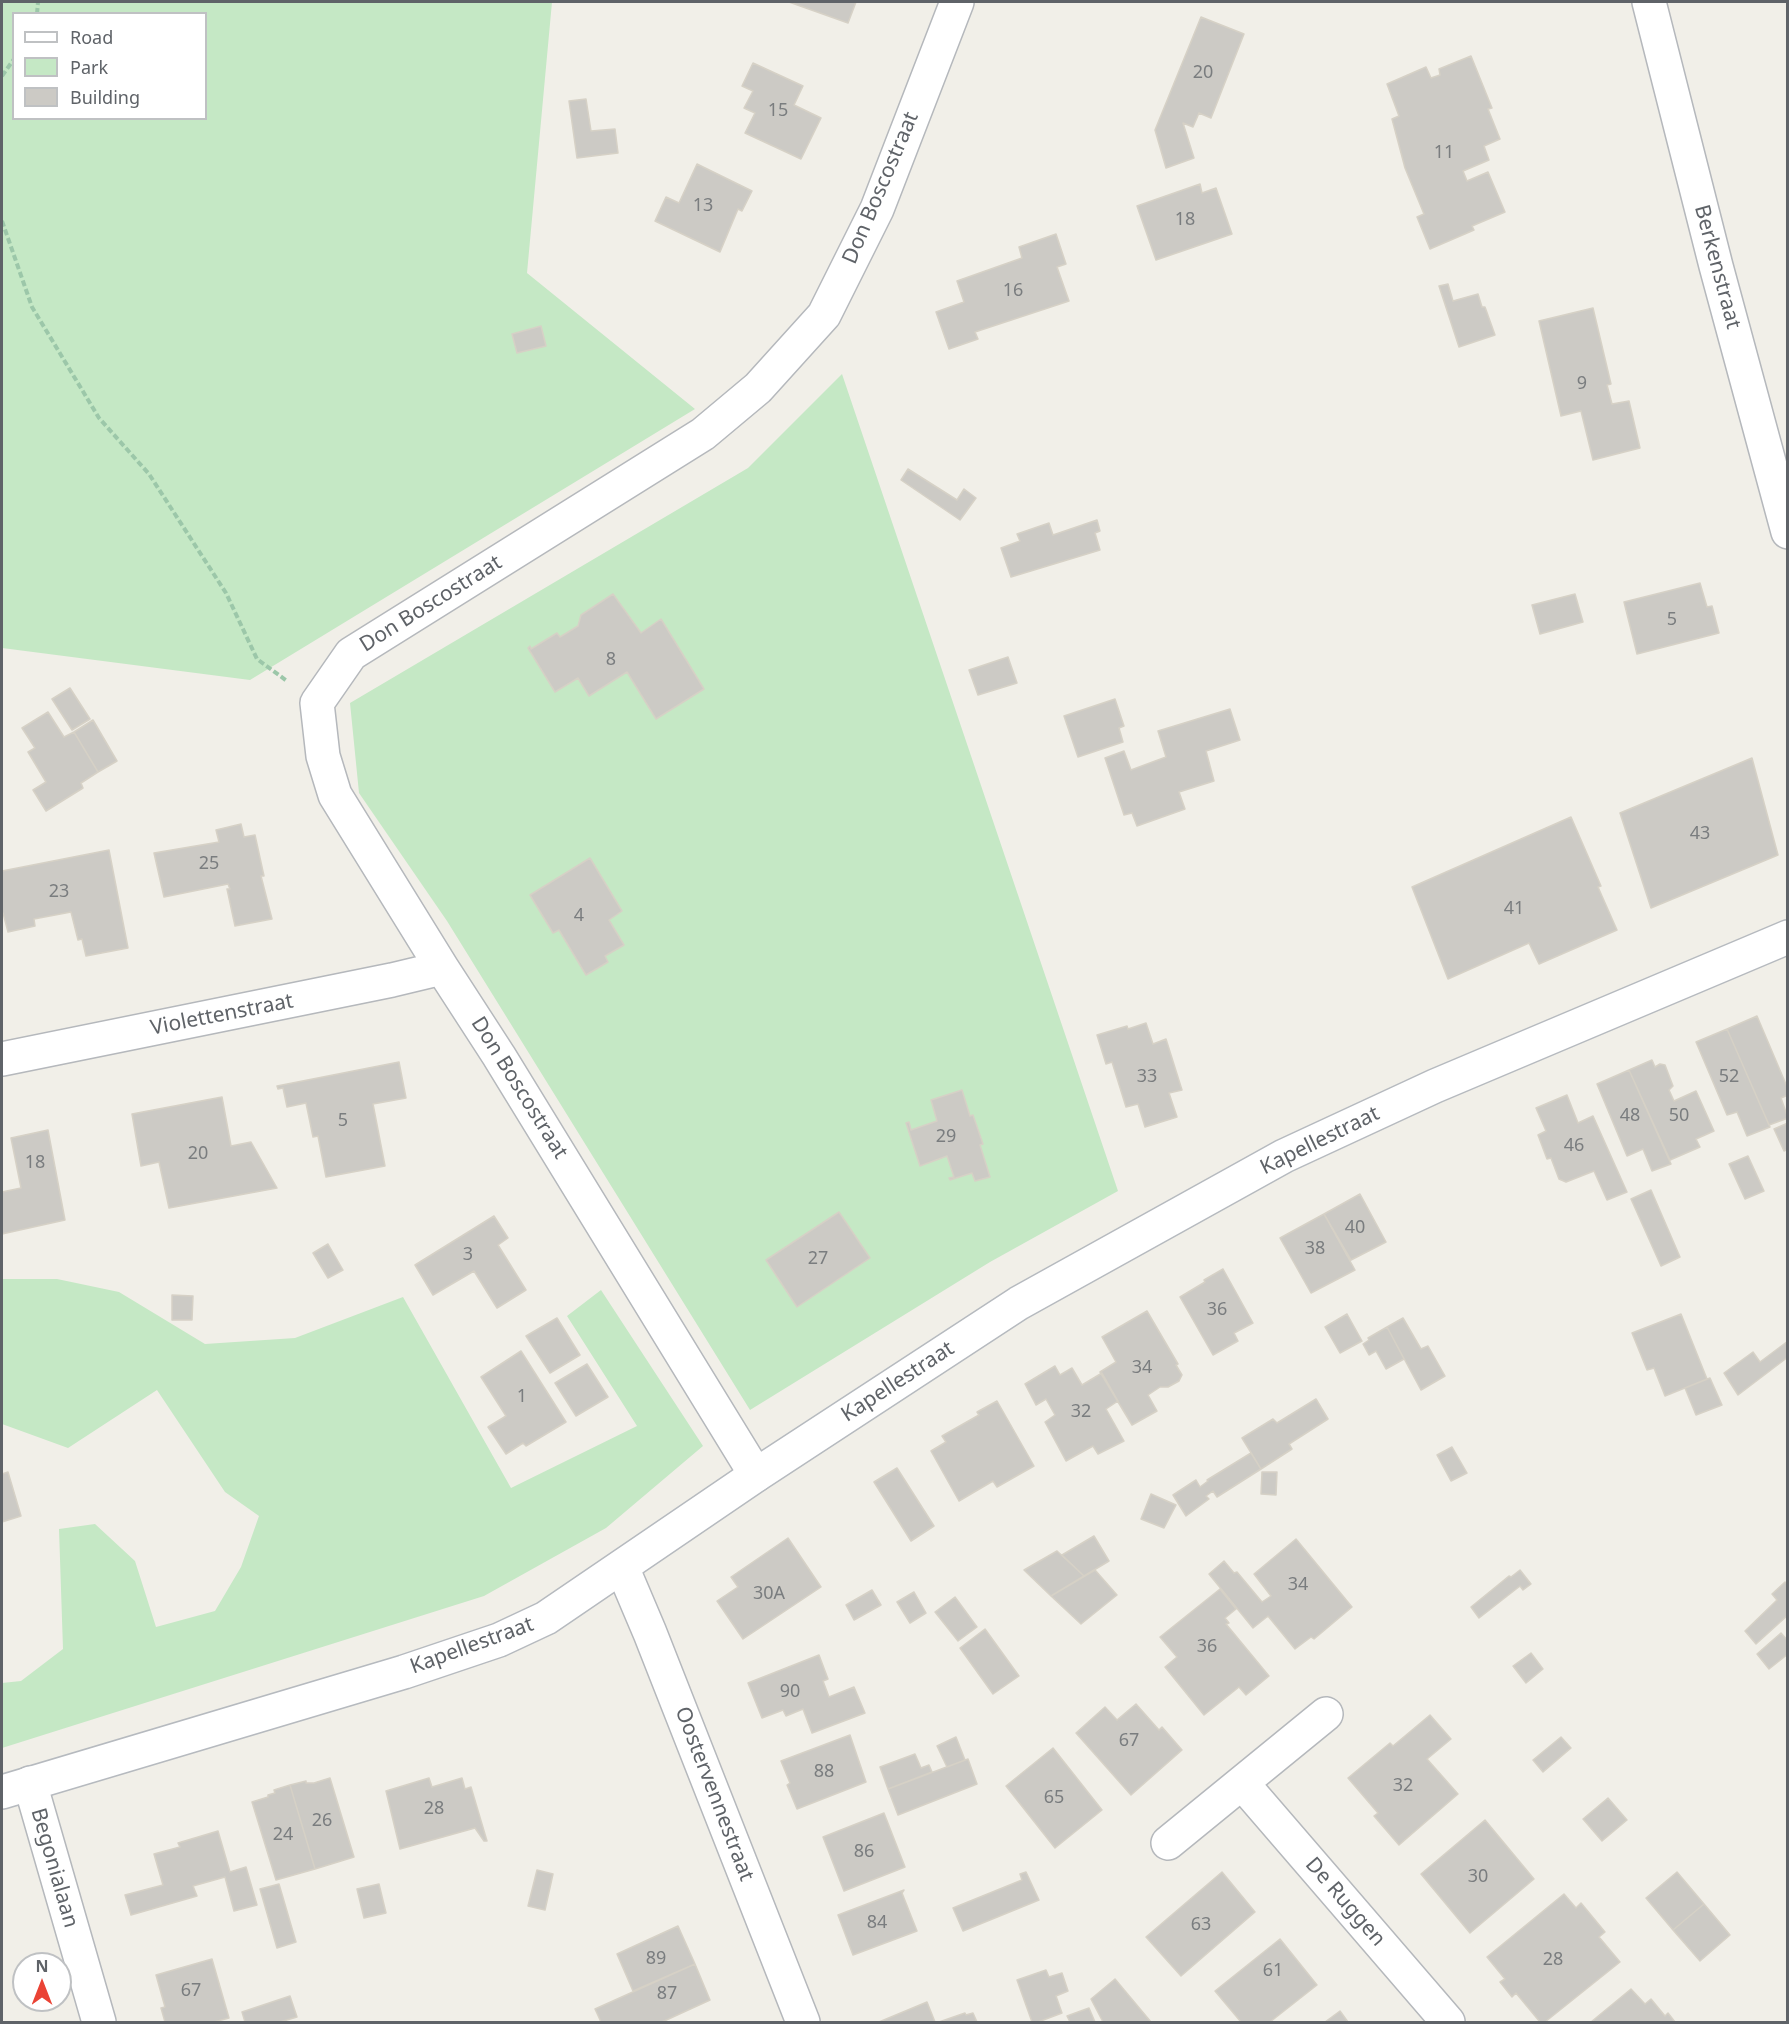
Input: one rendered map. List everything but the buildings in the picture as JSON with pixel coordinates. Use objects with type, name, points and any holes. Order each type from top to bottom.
[{"type":"street","name":"Don Boscostraat","points":[[756,1475],[499,1056],[335,795],[323,756],[317,703],[351,654],[703,434],[758,388],[824,315],[878,209],[957,2]]},
{"type":"street","name":"Berkenstraat","points":[[1649,2],[1716,266],[1788,532]]},
{"type":"street","name":"Kapellestraat","points":[[16,1787],[404,1672],[499,1640],[546,1618],[756,1475],[1019,1303],[1284,1156],[1435,1086],[1788,937]]},
{"type":"street","name":"Violettenstraat","points":[[2,1059],[442,968]]},
{"type":"street","name":"Oostervennestraat","points":[[622,1567],[803,2022]]},
{"type":"street","points":[[1168,1843],[1326,1714]]},
{"type":"street","name":"De Ruggen","points":[[1242,1783],[1448,2022]]},
{"type":"street","name":"Begonialaan","points":[[16,1787],[99,2022]]},
{"type":"path","points":[[2,76],[12,62]]},
{"type":"path","points":[[2,221],[32,307],[99,418],[149,474],[226,593],[256,659],[317,703]]},
{"type":"green space","points":[[2,2],[552,2],[527,273],[695,409],[250,680],[2,648]]},
{"type":"green space","points":[[842,374],[1118,1191],[990,1262],[750,1410],[447,921],[359,793],[350,703],[748,468]]},
{"type":"green space","points":[[2,1279],[57,1279],[119,1292],[205,1344],[295,1338],[403,1297],[511,1488],[637,1426],[567,1316],[601,1290],[703,1446],[606,1528],[484,1596],[2,1748],[2,1683],[21,1681],[63,1649],[59,1529],[95,1524],[135,1561],[156,1627],[215,1611],[241,1567],[259,1516],[225,1492],[157,1390],[68,1448],[2,1424]]}]
